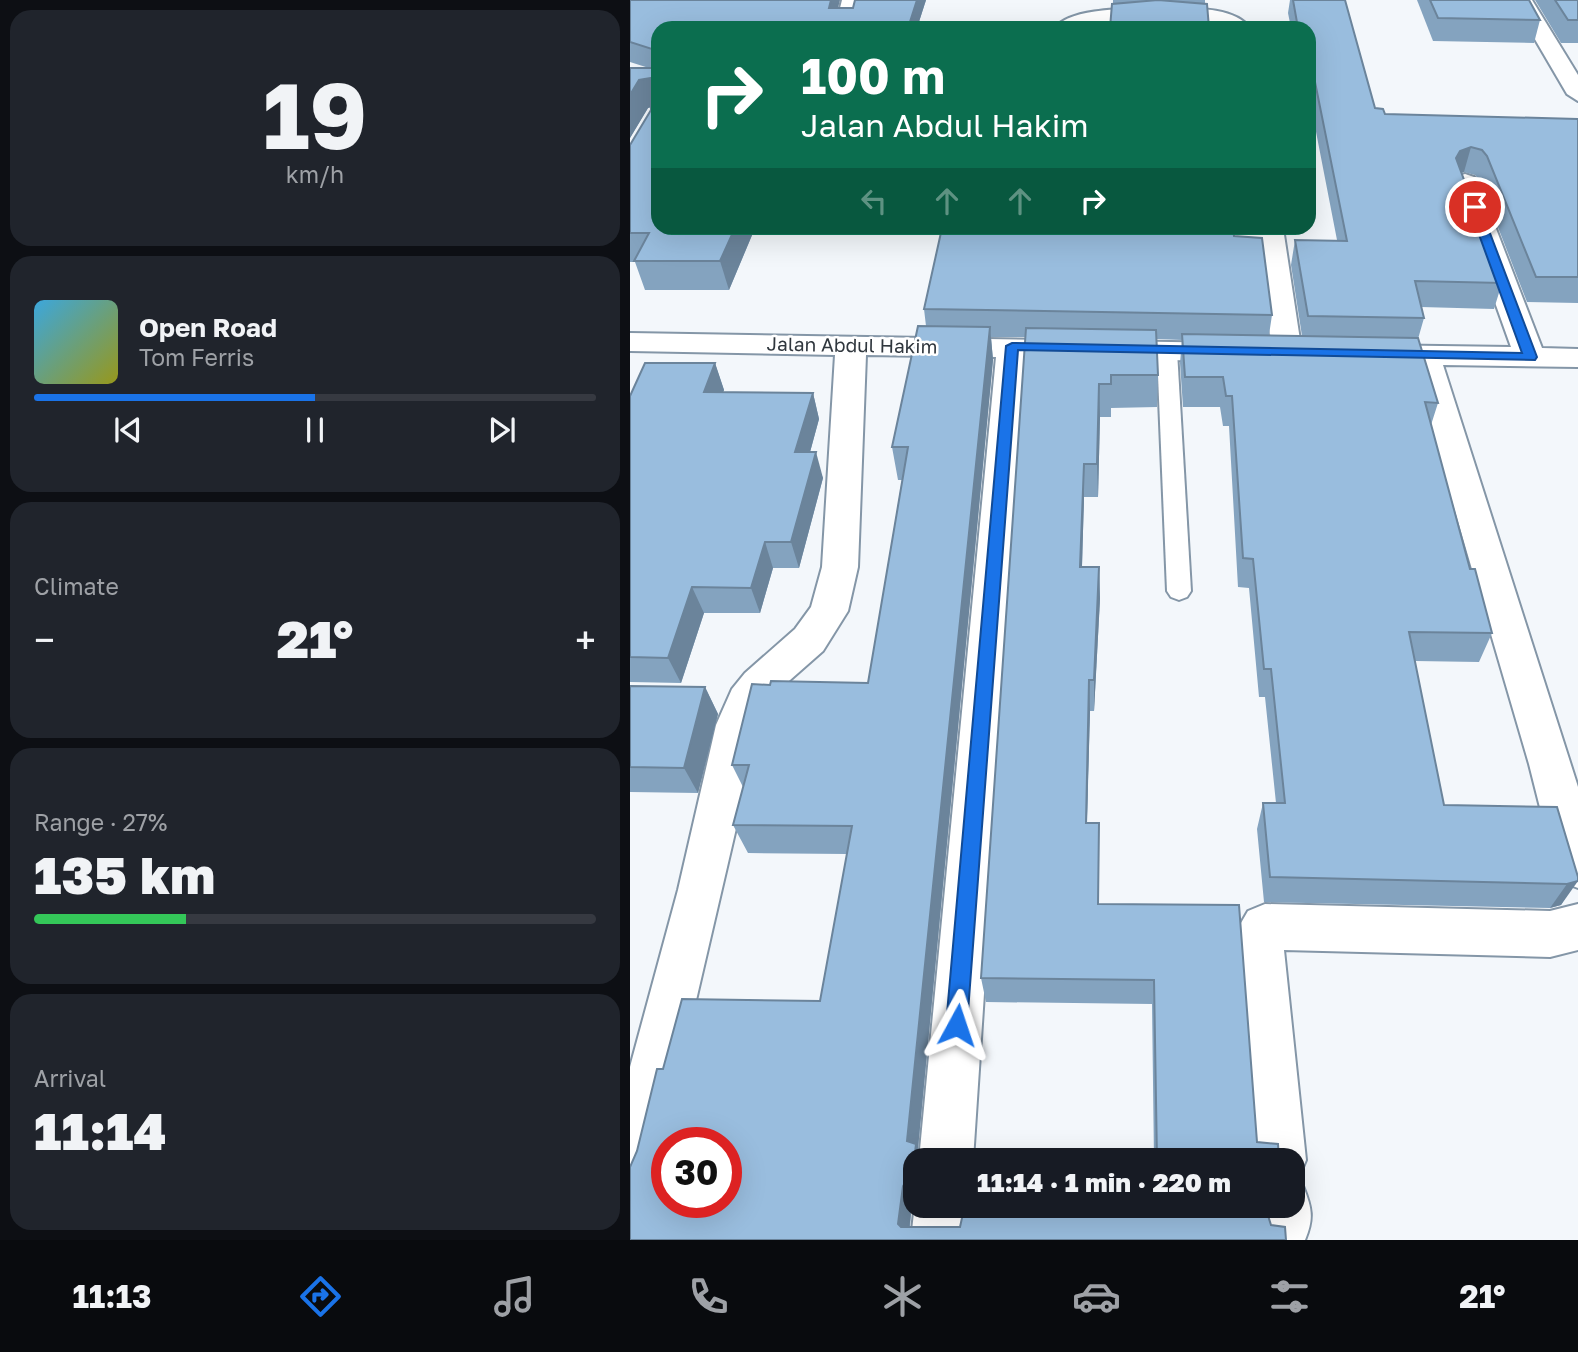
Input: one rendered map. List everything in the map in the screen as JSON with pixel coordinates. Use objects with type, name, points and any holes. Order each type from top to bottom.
[{"type":"street","points":[[847,21],[852,0]]},
{"type":"street","points":[[1522,0],[1578,94]]},
{"type":"street","points":[[1073,21],[1097,16],[1198,16],[1226,21]]},
{"type":"street","points":[[1465,182],[1530,357]]},
{"type":"street","points":[[1272,235],[1314,353]]},
{"type":"street","name":"Jalan Abdul Hakim","points":[[630,342],[1012,346],[1578,358]]},
{"type":"street","points":[[630,1168],[701,890],[737,725],[746,701],[759,684],[809,640],[830,611],[840,567],[851,345]]},
{"type":"street","points":[[947,1148],[1012,346]]},
{"type":"street","points":[[1425,355],[1550,764],[1578,867]]},
{"type":"street","points":[[1278,1148],[1258,935],[1265,928],[1550,933],[1578,928]]},
{"type":"street","points":[[939,1240],[941,1218]]},
{"type":"lane","points":[[1167,351],[1179,592]]},
{"type":"building","points":[[630,0],[831,0],[829,8],[853,8],[855,0],[917,0],[910,21],[651,21],[651,49],[630,42]]},
{"type":"building","points":[[1158,0],[1207,4],[1208,21],[1111,21],[1112,4]]},
{"type":"building","points":[[1293,0],[1345,0],[1375,108],[1383,109],[1385,114],[1578,119],[1578,277],[1536,277],[1487,156],[1482,150],[1471,147],[1460,151],[1456,158],[1502,283],[1415,281],[1424,318],[1308,316],[1295,240],[1347,241],[1316,87],[1316,21],[1297,21]]},
{"type":"building","points":[[1430,0],[1529,0],[1540,20],[1438,18]]},
{"type":"building","points":[[1555,0],[1578,0],[1578,20],[1568,20]]},
{"type":"building","points":[[630,68],[651,68],[651,78],[639,80],[630,95]]},
{"type":"building","points":[[651,110],[651,235],[732,235],[720,261],[634,261],[649,233],[630,233],[630,145]]},
{"type":"building","points":[[940,235],[1234,235],[1262,238],[1272,315],[924,309]]},
{"type":"building","points":[[918,326],[990,327],[907,1141],[916,1144],[916,1148],[903,1148],[903,1186],[898,1224],[901,1227],[960,1227],[962,1218],[1269,1218],[1271,1225],[1285,1227],[1286,1240],[630,1240],[630,1167],[637,1151],[657,1069],[663,1069],[682,999],[820,1001],[852,826],[733,825],[749,765],[732,765],[752,684],[770,685],[771,681],[868,683],[908,447],[892,447]]},
{"type":"building","points":[[1026,328],[1156,330],[1158,375],[1111,375],[1111,384],[1099,384],[1097,464],[1084,464],[1080,567],[1099,567],[1094,680],[1089,680],[1086,823],[1099,823],[1098,904],[1239,905],[1257,1142],[1278,1144],[1278,1148],[1157,1148],[1154,980],[981,978]]},
{"type":"building","points":[[1182,334],[1418,338],[1438,403],[1425,402],[1470,569],[1475,569],[1492,633],[1409,632],[1444,805],[1557,807],[1578,881],[1567,884],[1270,877],[1263,803],[1285,803],[1271,669],[1264,669],[1253,559],[1243,558],[1232,396],[1226,396],[1223,377],[1185,377]]},
{"type":"building","points":[[645,363],[715,363],[704,392],[813,393],[795,452],[816,452],[791,542],[765,542],[751,588],[692,587],[668,658],[630,657],[630,396]]},
{"type":"building","points":[[630,686],[705,687],[684,768],[630,767]]},
{"type":"route","points":[[957,1025],[1012,346],[1530,357],[1475,207]]}]
